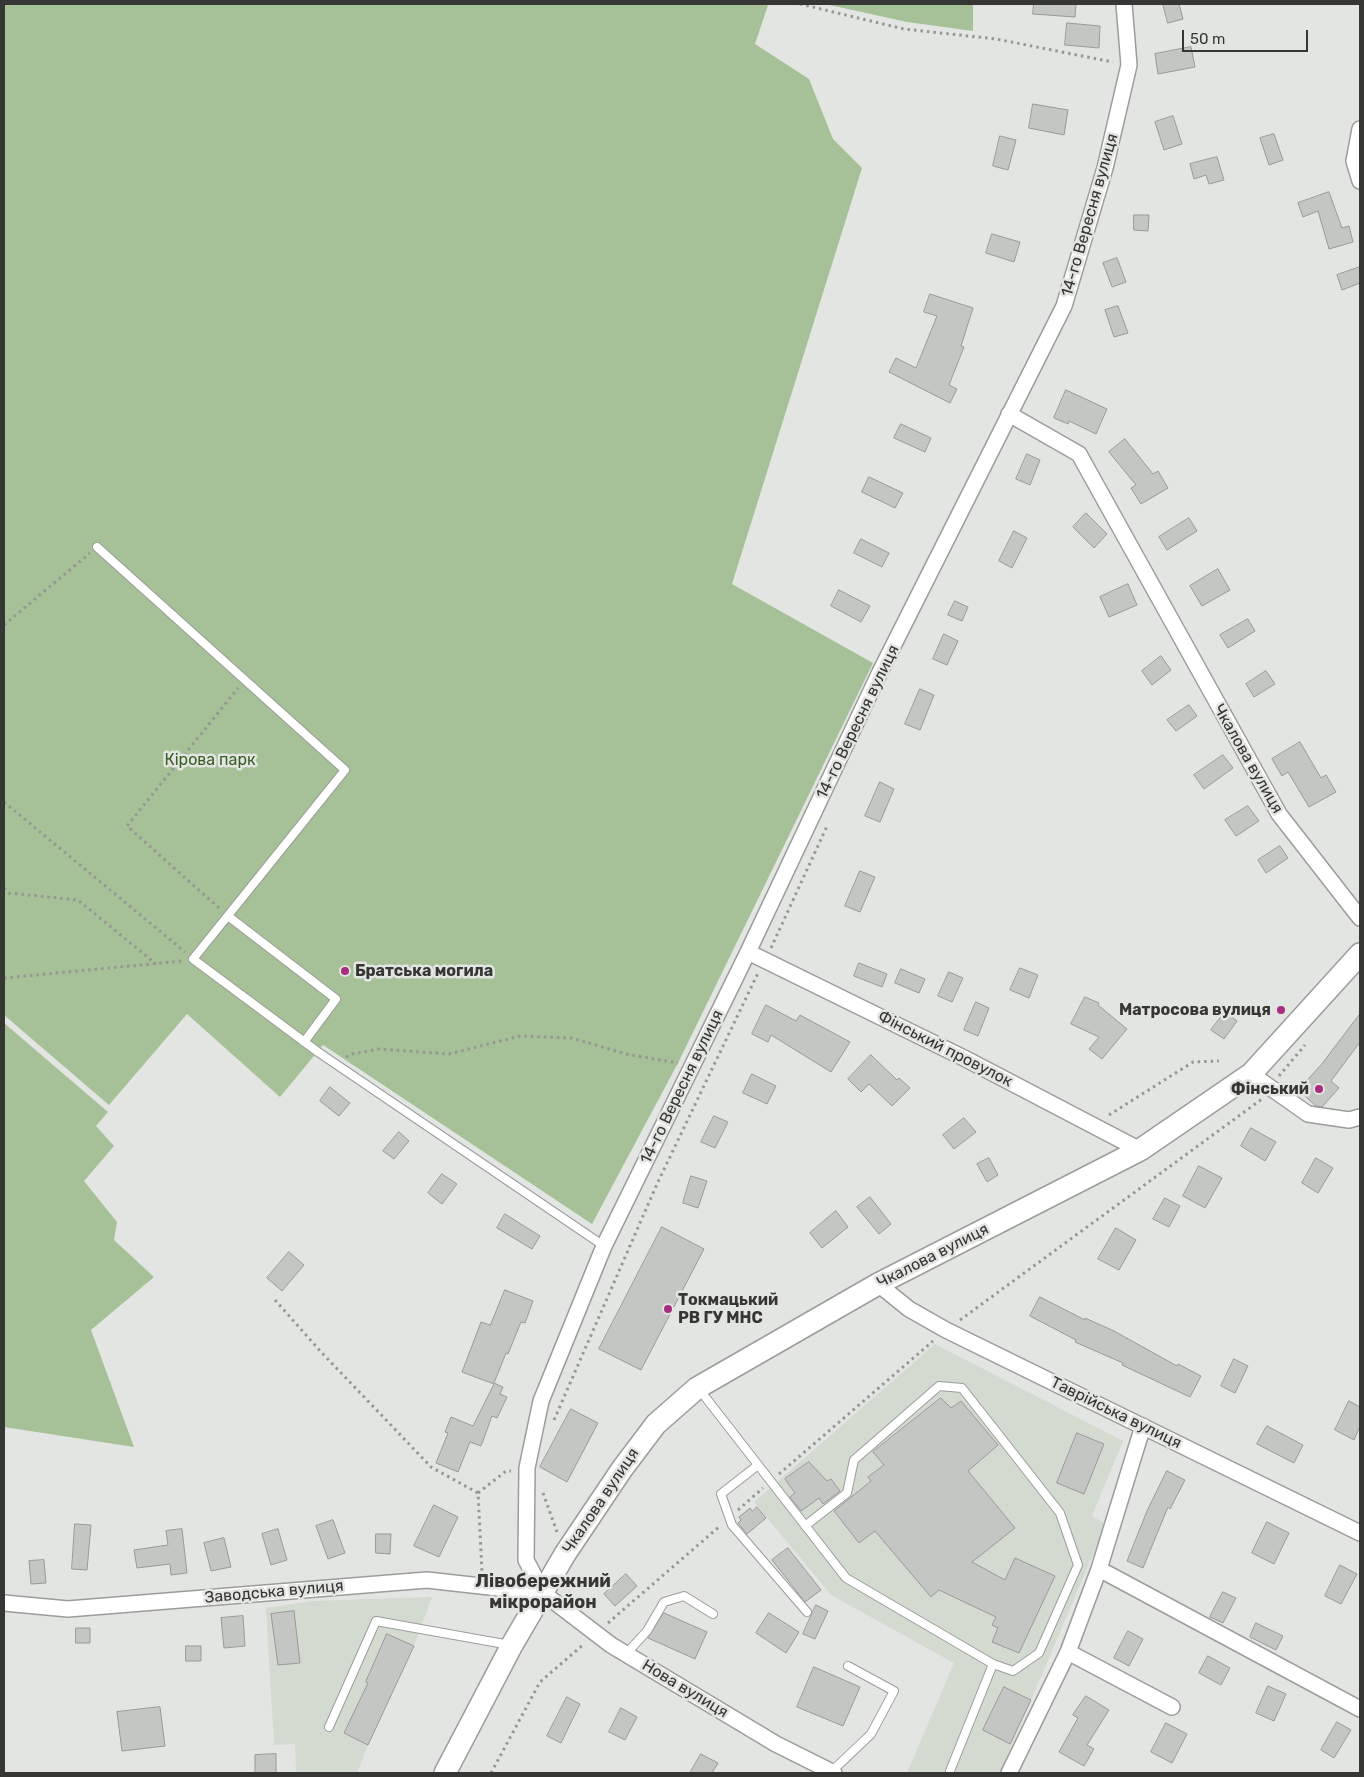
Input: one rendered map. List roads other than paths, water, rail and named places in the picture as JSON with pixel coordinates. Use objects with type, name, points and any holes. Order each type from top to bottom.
[{"type":"main road","name":"Чкалова вулиця","points":[[543,1593],[565,1554],[622,1468],[656,1424],[697,1388],[878,1284],[1140,1150],[1252,1074],[1360,954]]},
{"type":"main road","points":[[445,1773],[512,1645],[543,1593]]},
{"type":"street","name":"14-го Вересня вулиця","points":[[543,1593],[526,1560],[527,1468],[540,1401],[604,1246],[748,952],[880,672],[1064,306],[1105,168],[1129,65],[1124,4]]},
{"type":"street","points":[[1360,129],[1354,161],[1360,181]]},
{"type":"street","name":"Чкалова вулиця","points":[[1009,414],[1078,454],[1279,814],[1360,918]]},
{"type":"street","name":"Фінський провулок","points":[[748,952],[771,955],[1140,1150]]},
{"type":"street","points":[[1252,1074],[1308,1114],[1349,1120],[1360,1117]]},
{"type":"street","name":"Таврійська вулиця","points":[[878,1284],[909,1309],[946,1330],[1360,1533]]},
{"type":"street","points":[[1009,1773],[1068,1652],[1099,1569],[1142,1426]]},
{"type":"street","points":[[1099,1569],[1360,1708]]},
{"type":"street","name":"Заводська вулиця","points":[[4,1603],[68,1609],[427,1580],[543,1593]]},
{"type":"street","name":"Нова вулиця","points":[[543,1593],[626,1654],[776,1744],[833,1773]]},
{"type":"street","points":[[1068,1652],[1172,1707]]},
{"type":"lane","points":[[97,547],[345,770],[193,959],[304,1042],[604,1246]]},
{"type":"lane","points":[[228,916],[336,999],[304,1042]]},
{"type":"lane","points":[[697,1388],[771,1481],[805,1526],[846,1578],[993,1664],[1013,1671],[1039,1653],[1078,1565],[1060,1513],[962,1388],[939,1386],[854,1460],[847,1493],[805,1526]]},
{"type":"lane","points":[[758,1465],[721,1494],[732,1525],[808,1612]]},
{"type":"lane","points":[[626,1654],[647,1631],[664,1602],[684,1596],[713,1614]]},
{"type":"lane","points":[[329,1727],[376,1621],[512,1645]]},
{"type":"lane","points":[[950,1771],[993,1664]]},
{"type":"lane","points":[[833,1773],[871,1734],[894,1691],[848,1666]]},
{"type":"place","name":"Братська могила","points":[[345,971]]},
{"type":"place","name":"Матросова вулиця","points":[[1281,1010]]},
{"type":"place","name":"Фінський","points":[[1319,1089]]},
{"type":"place","name":"Токмацький РВ ГУ МНС","points":[[668,1309]]},
{"type":"district","name":"Лівобережний мікрорайон","points":[[543,1592]]},
{"type":"park label","name":"Кірова парк","points":[[210,760]]}]
